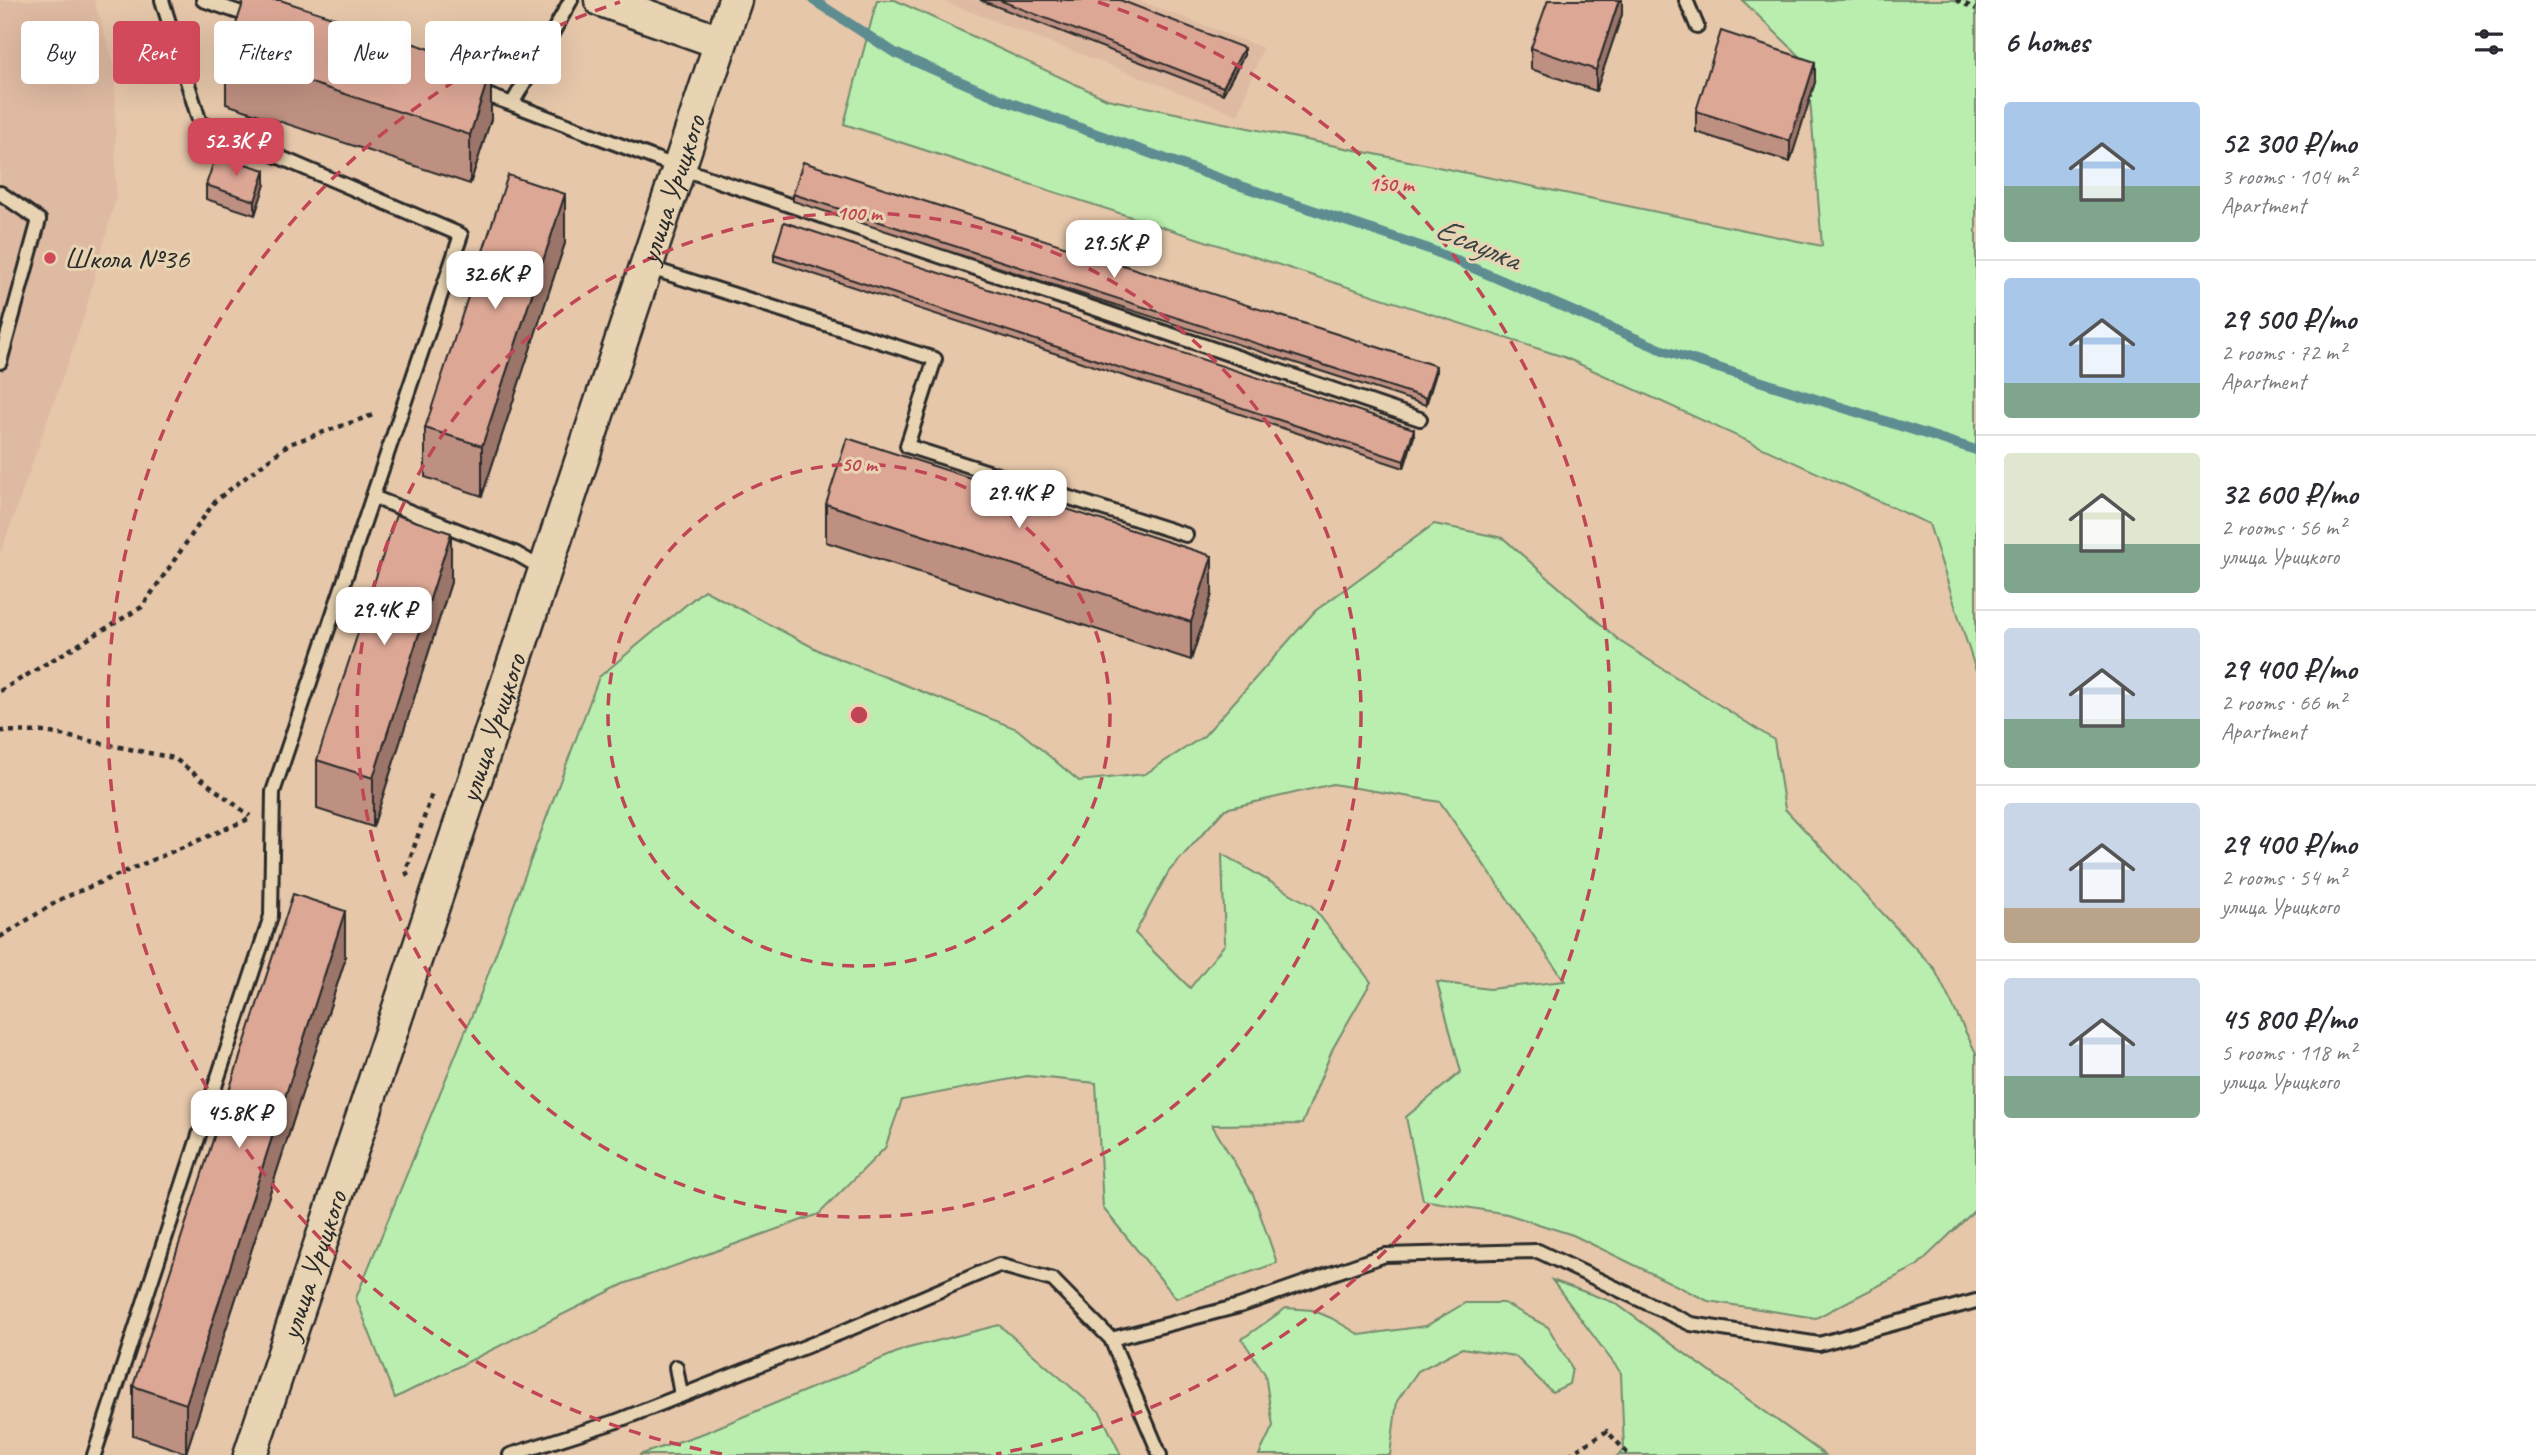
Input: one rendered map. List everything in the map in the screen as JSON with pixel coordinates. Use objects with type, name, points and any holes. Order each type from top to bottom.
[{"type":"street","points":[[601,0],[720,42]]},
{"type":"street","name":"улица Урицкого","points":[[250,1455],[547,571],[735,0]]},
{"type":"lane","points":[[94,1455],[271,916],[273,792],[461,235],[200,123],[162,0]]},
{"type":"lane","points":[[203,0],[265,21]]},
{"type":"lane","points":[[512,103],[571,0]]},
{"type":"lane","points":[[1686,0],[1698,26]]},
{"type":"lane","points":[[461,86],[680,168],[1420,419]]},
{"type":"lane","points":[[0,193],[39,220],[0,362]]},
{"type":"lane","points":[[647,267],[935,359],[907,446],[1186,535]]},
{"type":"lane","points":[[373,497],[515,552],[547,571]]},
{"type":"lane","points":[[1111,1339],[1239,1306],[1385,1255],[1538,1251],[1691,1324],[1819,1344],[1976,1301]]},
{"type":"lane","points":[[510,1455],[617,1421],[840,1333],[999,1265],[1053,1280],[1111,1339],[1160,1455]]},
{"type":"lane","points":[[676,1367],[681,1395]]},
{"type":"path","points":[[1956,0],[1976,9]]},
{"type":"path","points":[[0,691],[142,607],[215,500],[289,444],[404,405]]},
{"type":"path","points":[[0,731],[46,732],[174,758],[252,817]]},
{"type":"path","points":[[0,937],[61,899],[252,817],[273,792]]},
{"type":"path","points":[[1569,1455],[1607,1431],[1629,1455]]},
{"type":"shaded area","name":"Школа №36","points":[[0,0],[94,0],[113,61],[116,197],[83,320],[0,555]]},
{"type":"shaded area","points":[[940,0],[1138,0],[1263,48],[1238,115]]},
{"type":"green space","points":[[877,0],[895,0],[1107,99],[1822,246],[1807,63],[1742,0],[1976,0],[1976,671],[1929,524],[1564,357],[844,124]]},
{"type":"green space","points":[[1434,524],[1503,538],[1621,642],[1774,740],[1785,809],[1934,968],[1976,1053],[1976,1209],[1917,1266],[1816,1318],[1708,1301],[1573,1235],[1507,1214],[1423,1200],[1406,1117],[1461,1072],[1437,982],[1489,989],[1565,981],[1440,802],[1333,784],[1225,809],[1169,871],[1135,933],[1190,988],[1225,944],[1222,854],[1312,906],[1371,982],[1333,1048],[1302,1124],[1212,1125],[1253,1194],[1277,1263],[1176,1298],[1103,1208],[1096,1083],[1027,1076],[902,1100],[885,1148],[819,1214],[624,1284],[395,1398],[356,1298],[481,993],[599,677],[704,590],[822,652],[1017,729],[1079,781],[1145,774],[1204,736],[1315,611]]},
{"type":"green space","points":[[1552,1280],[1615,1303],[1825,1455],[1618,1455],[1624,1450],[1621,1373]]},
{"type":"green space","points":[[1465,1303],[1504,1303],[1548,1327],[1572,1368],[1569,1384],[1552,1392],[1515,1356],[1462,1348],[1418,1371],[1397,1401],[1390,1455],[1259,1455],[1273,1426],[1265,1374],[1242,1339],[1286,1308],[1312,1310],[1360,1335],[1426,1326]]},
{"type":"green space","points":[[999,1325],[1100,1412],[1121,1455],[639,1455],[704,1433],[905,1349]]},
{"type":"building","points":[[244,0],[280,0],[344,21],[328,21],[328,84],[411,84],[411,43],[425,47],[425,84],[486,84],[470,135],[314,84],[314,21],[237,21]]},
{"type":"building","points":[[999,0],[1120,0],[1244,48],[1223,87]]},
{"type":"building","points":[[1548,0],[1619,0],[1596,70],[1531,48]]},
{"type":"building","points":[[1721,31],[1815,62],[1790,141],[1696,111]]},
{"type":"building","points":[[216,155],[265,170],[255,201],[206,185]]},
{"type":"building","points":[[803,162],[1436,366],[1426,398],[793,194]]},
{"type":"building","points":[[508,175],[565,194],[482,446],[425,428]]},
{"type":"building","points":[[784,222],[1414,429],[1404,461],[774,254]]},
{"type":"building","points":[[847,438],[1212,556],[1191,622],[826,504]]},
{"type":"building","points":[[396,515],[451,533],[373,778],[317,760]]},
{"type":"building","points":[[293,894],[345,911],[186,1404],[133,1386]]},
{"type":"waterway","name":"Есаулка","points":[[813,0],[895,53],[1003,100],[1235,184],[1429,249],[1665,351],[1976,450]]},
{"type":"place","name":"Школа №36","points":[[50,258]]}]
